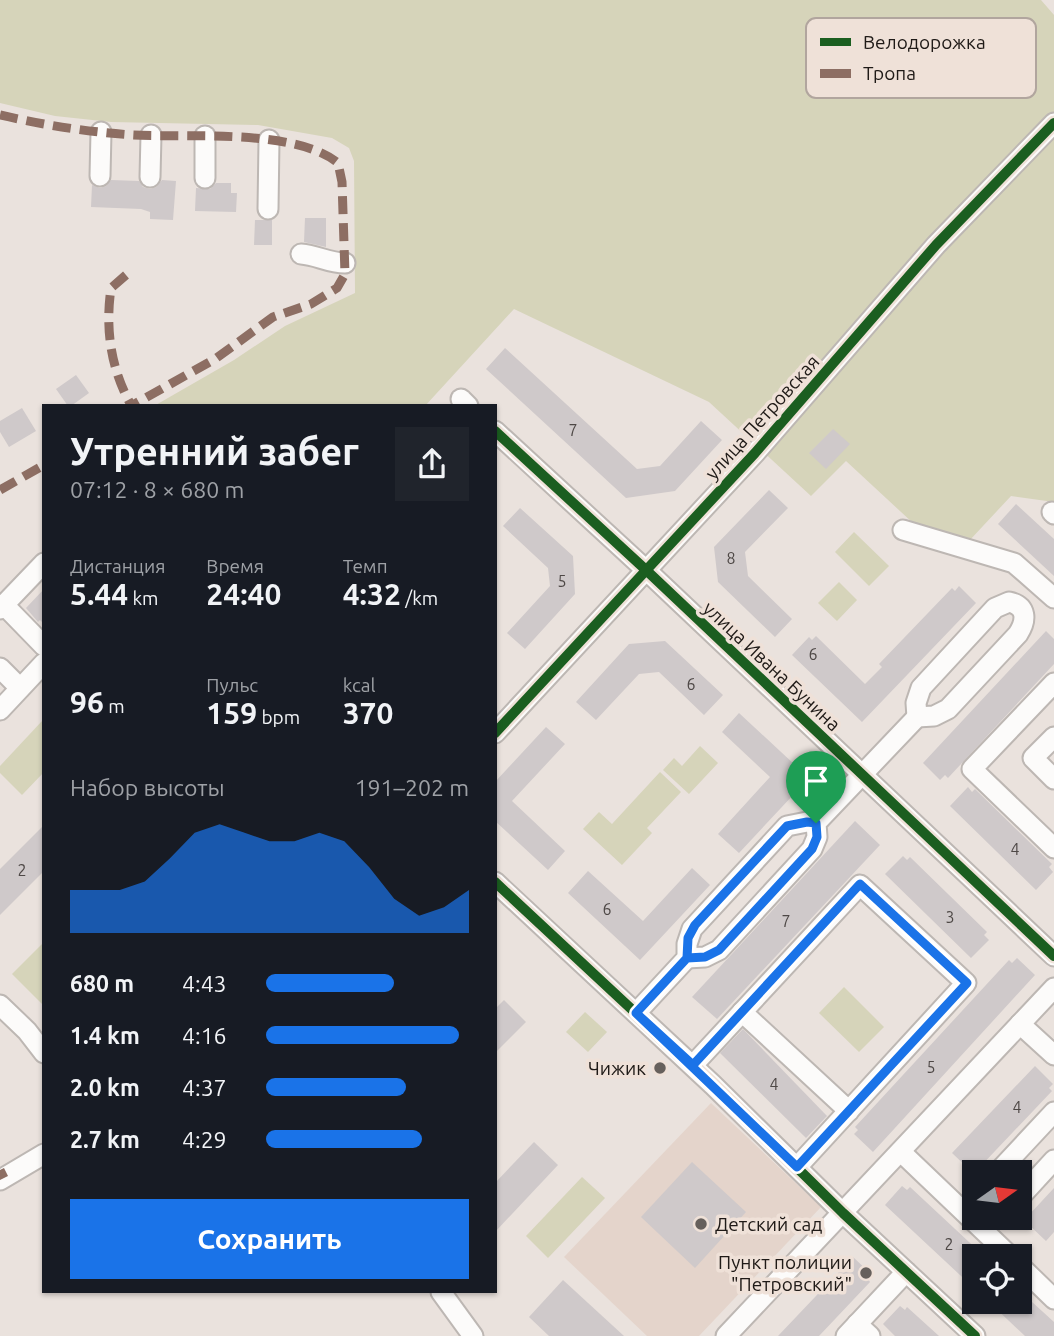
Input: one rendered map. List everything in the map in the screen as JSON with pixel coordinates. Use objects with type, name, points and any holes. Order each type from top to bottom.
[{"type":"street","name":"улица Петровская","points":[[497,731],[755,453],[936,245],[1054,123]]},
{"type":"street","points":[[100,176],[102,132]]},
{"type":"street","points":[[150,177],[151,135]]},
{"type":"street","points":[[205,136],[205,178]]},
{"type":"street","points":[[268,209],[269,140]]},
{"type":"street","points":[[301,254],[318,255],[330,263],[345,263]]},
{"type":"street","name":"улица Ивана Бунина","points":[[497,433],[1054,956]]},
{"type":"street","points":[[903,530],[1020,566],[1054,598]]},
{"type":"street","points":[[42,566],[2,607],[42,644]]},
{"type":"street","points":[[687,958],[705,957],[719,950],[812,849],[817,837],[816,823],[862,774],[917,717],[934,716],[948,709],[1018,634],[1025,618],[1020,607],[1009,602],[995,608],[921,688],[916,703],[917,717]]},
{"type":"street","points":[[0,710],[42,665]]},
{"type":"street","points":[[0,668],[20,688]]},
{"type":"street","points":[[1054,683],[972,769],[1054,848]]},
{"type":"street","points":[[1054,737],[1033,758],[1054,779]]},
{"type":"street","points":[[636,1013],[687,958],[687,944],[692,929],[787,826],[816,823]]},
{"type":"street","points":[[497,884],[693,1065],[843,1213],[975,1336]]},
{"type":"street","points":[[693,1065],[860,884],[967,983],[797,1167]]},
{"type":"street","points":[[733,1334],[1054,988]]},
{"type":"street","points":[[0,1005],[27,1031],[42,1050]]},
{"type":"street","points":[[743,1012],[849,1111]]},
{"type":"street","points":[[1020,1024],[1054,1055]]},
{"type":"street","points":[[1009,1160],[1054,1112]]},
{"type":"street","points":[[901,1152],[997,1244]]},
{"type":"street","points":[[0,1180],[42,1155]]},
{"type":"street","points":[[1032,1184],[1054,1160]]},
{"type":"street","points":[[858,1332],[906,1272]]},
{"type":"street","points":[[1032,1277],[1054,1298]]},
{"type":"street","points":[[443,1293],[473,1336]]},
{"type":"shaded area","points":[[0,0],[1041,0],[1054,15],[1054,502],[1011,496],[969,541],[914,524],[846,461],[811,496],[709,402],[514,309],[427,404],[157,404],[234,360],[285,326],[355,293],[354,161],[349,148],[332,138],[258,125],[111,122],[55,116],[0,103]]},
{"type":"shaded area","points":[[854,532],[889,566],[869,586],[835,552]]},
{"type":"shaded area","points":[[839,582],[857,600],[837,621],[818,603]]},
{"type":"shaded area","points":[[42,721],[42,774],[22,795],[0,773],[0,766]]},
{"type":"shaded area","points":[[700,746],[718,763],[689,794],[663,770],[674,758],[682,766]]},
{"type":"shaded area","points":[[660,772],[681,792],[647,828],[652,833],[622,865],[583,829],[599,812],[612,824]]},
{"type":"shaded area","points":[[42,944],[42,1004],[12,974]]},
{"type":"shaded area","points":[[844,987],[884,1027],[859,1052],[819,1013]]},
{"type":"shaded area","points":[[585,1012],[607,1032],[588,1052],[566,1032]]},
{"type":"shaded area","name":"Детский сад","points":[[711,1103],[821,1207],[699,1336],[647,1336],[564,1257]]},
{"type":"shaded area","points":[[582,1177],[605,1198],[548,1258],[526,1236]]},
{"type":"building","points":[[111,180],[139,181],[143,187],[150,189],[162,180],[176,181],[173,220],[150,219],[150,212],[141,209],[91,207],[92,185],[100,188]]},
{"type":"building","points":[[216,183],[231,183],[231,193],[237,193],[236,212],[195,211],[196,188],[210,189]]},
{"type":"building","points":[[305,218],[326,218],[326,247],[304,242]]},
{"type":"building","points":[[255,220],[272,220],[272,245],[254,245]]},
{"type":"building","points":[[505,348],[637,469],[660,466],[701,421],[722,440],[675,491],[626,498],[486,369]]},
{"type":"building","points":[[76,375],[89,393],[74,404],[67,404],[56,389]]},
{"type":"building","points":[[22,408],[36,431],[9,447],[0,432],[0,421]]},
{"type":"building","points":[[833,429],[850,444],[826,469],[809,453]]},
{"type":"building","points":[[769,490],[788,508],[745,552],[748,576],[792,619],[775,637],[718,582],[714,547]]},
{"type":"building","points":[[1016,504],[1054,539],[1054,576],[998,524]]},
{"type":"building","points":[[520,508],[573,556],[575,594],[525,649],[507,633],[550,586],[548,568],[503,526]]},
{"type":"building","points":[[959,586],[976,603],[862,722],[792,655],[809,637],[812,640],[816,636],[865,684],[882,667],[879,664],[952,588],[955,591]]},
{"type":"building","points":[[42,591],[42,622],[38,622],[26,608]]},
{"type":"building","points":[[1046,631],[1054,639],[1054,664],[948,778],[945,775],[940,780],[923,763]]},
{"type":"building","points":[[665,641],[723,695],[704,715],[659,672],[639,674],[596,720],[576,702],[629,644]]},
{"type":"building","points":[[739,713],[809,778],[739,853],[718,834],[770,777],[722,732]]},
{"type":"building","points":[[546,727],[565,744],[512,801],[565,851],[548,870],[497,823],[497,780]]},
{"type":"building","points":[[968,787],[972,792],[975,789],[1052,864],[1049,867],[1053,872],[1036,890],[950,806]]},
{"type":"building","points":[[855,821],[880,845],[717,1019],[692,997]]},
{"type":"building","points":[[42,827],[42,873],[0,915],[0,869]]},
{"type":"building","points":[[903,856],[907,860],[910,857],[987,932],[984,935],[989,940],[971,958],[885,874]]},
{"type":"building","points":[[692,868],[710,885],[640,960],[568,893],[588,871],[643,921]]},
{"type":"building","points":[[1017,958],[1035,975],[873,1152],[854,1134],[858,1130],[855,1127],[1009,960],[1012,963]]},
{"type":"building","points":[[504,1000],[526,1022],[497,1051],[497,1007]]},
{"type":"building","points":[[743,1029],[827,1116],[806,1138],[720,1053]]},
{"type":"building","points":[[1035,1066],[1053,1084],[1049,1088],[1052,1091],[987,1160],[962,1160],[962,1162],[952,1153]]},
{"type":"building","points":[[534,1142],[558,1165],[497,1230],[497,1181]]},
{"type":"building","points":[[692,1162],[746,1212],[695,1268],[641,1217]]},
{"type":"building","points":[[902,1186],[907,1190],[910,1187],[971,1244],[962,1244],[962,1277],[885,1205]]},
{"type":"building","points":[[1054,1188],[1054,1232],[1046,1241],[1032,1228],[1032,1212]]},
{"type":"building","points":[[853,1257],[872,1275],[868,1279],[870,1282],[819,1336],[778,1336]]},
{"type":"building","points":[[563,1280],[624,1336],[549,1336],[529,1317]]},
{"type":"building","points":[[1032,1302],[1054,1322],[1054,1336],[1025,1336],[1002,1314],[1032,1314]]},
{"type":"building","points":[[900,1306],[905,1310],[907,1307],[939,1336],[895,1336],[883,1324]]},
{"type":"marked path","points":[[0,115],[66,128],[116,134],[268,140],[295,144],[319,152],[338,163],[342,182],[345,274],[337,288],[311,304],[273,317],[215,359],[135,404]]},
{"type":"marked path","points":[[126,275],[111,288],[109,334],[114,363],[130,404]]},
{"type":"marked path","points":[[0,490],[42,466]]},
{"type":"marked path","points":[[0,1170],[4,1178]]},
{"type":"cycle path","points":[[497,731],[755,453],[936,245],[1054,123]]},
{"type":"cycle path","points":[[497,433],[1054,956]]},
{"type":"cycle path","points":[[497,884],[713,1085],[843,1213],[975,1336]]},
{"type":"place","name":"Чижик","points":[[660,1068]]},
{"type":"place","name":"Детский сад","points":[[701,1224]]},
{"type":"place","name":"Пункт полиции \"Петровский\"","points":[[866,1273]]},
{"type":"route","points":[[816,823],[787,826],[695,925],[688,938],[687,958],[636,1013],[693,1065],[860,884],[967,983],[797,1167],[636,1013],[687,958],[705,957],[719,950],[812,849],[817,837],[816,823]]}]
